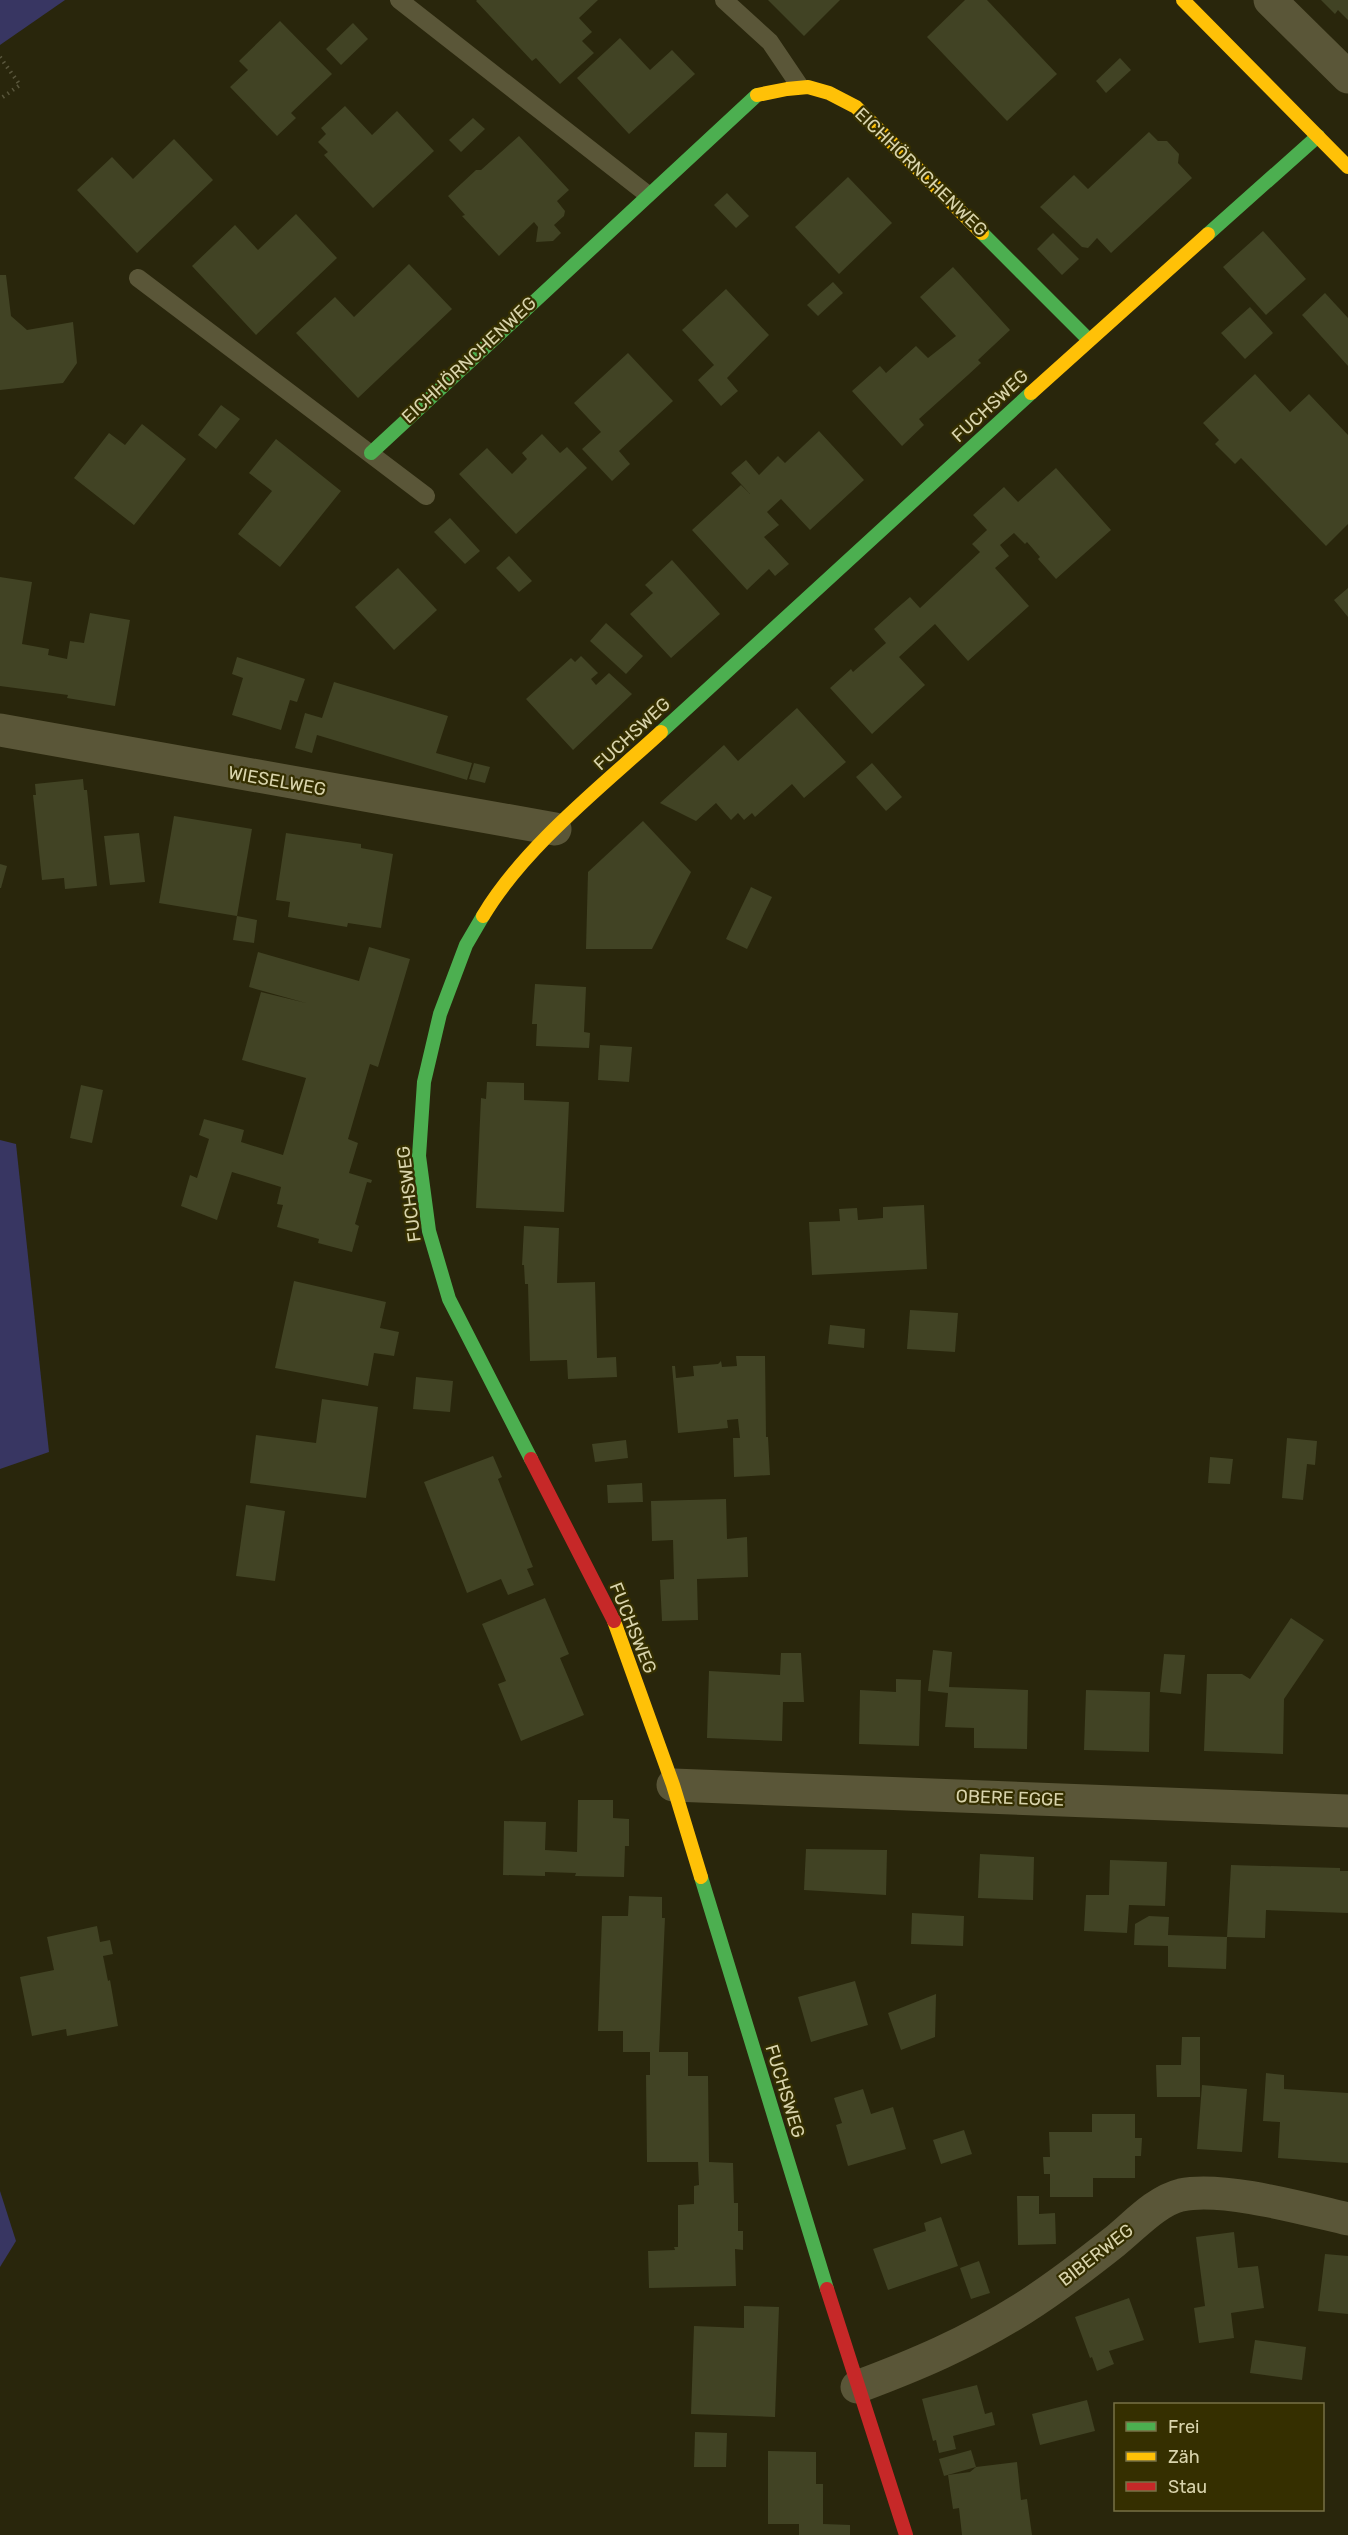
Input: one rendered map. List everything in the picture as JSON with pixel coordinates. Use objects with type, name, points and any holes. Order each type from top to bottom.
[{"type":"street","points":[[1183,0],[1348,167]]},
{"type":"street","points":[[1270,0],[1348,77]]},
{"type":"street","name":"EICHHÖRNCHENWEG","points":[[371,453],[756,95],[799,85],[827,90],[856,107],[1089,340]]},
{"type":"street","name":"FUCHSWEG","points":[[906,2535],[857,2387],[673,1785],[614,1621],[449,1299],[429,1231],[419,1156],[424,1082],[440,1014],[466,945],[497,892],[555,829],[1089,340],[1318,136]]},
{"type":"street","name":"WIESELWEG","points":[[0,730],[555,829]]},
{"type":"street","name":"OBERE EGGE","points":[[673,1785],[1348,1811]]},
{"type":"street","name":"BIBERWEG","points":[[857,2387],[931,2359],[1022,2309],[1063,2281],[1156,2207],[1181,2195],[1216,2194],[1246,2197],[1348,2219]]},
{"type":"lane","points":[[399,0],[647,194]]},
{"type":"lane","points":[[724,0],[770,42],[799,85]]},
{"type":"lane","points":[[138,278],[426,496]]},
{"type":"path","points":[[0,57],[20,86],[0,99]]},
{"type":"shaded area","points":[[0,0],[65,0],[0,45]]},
{"type":"shaded area","points":[[0,1140],[16,1144],[49,1452],[0,1469]]},
{"type":"shaded area","points":[[0,2191],[16,2241],[0,2267]]},
{"type":"building","points":[[477,0],[598,0],[579,18],[592,32],[582,41],[594,53],[560,84],[536,58],[532,61]]},
{"type":"building","points":[[768,0],[840,0],[804,36]]},
{"type":"building","points":[[965,0],[987,0],[1057,74],[1007,121],[927,37]]},
{"type":"building","points":[[1321,0],[1348,0],[1348,20],[1338,10],[1335,14]]},
{"type":"building","points":[[280,21],[332,74],[291,113],[296,118],[277,136],[230,87],[248,70],[239,61]]},
{"type":"building","points":[[353,23],[368,39],[341,65],[326,49]]},
{"type":"building","points":[[620,38],[650,70],[672,50],[695,74],[629,134],[577,78]]},
{"type":"building","points":[[1120,58],[1131,70],[1106,93],[1096,81]]},
{"type":"building","points":[[345,106],[372,135],[397,111],[434,151],[373,208],[324,155],[328,152],[318,142],[326,134],[321,128]]},
{"type":"building","points":[[473,118],[485,129],[461,152],[449,140]]},
{"type":"building","points":[[1149,132],[1158,141],[1167,141],[1179,154],[1178,163],[1192,178],[1111,253],[1097,238],[1088,248],[1082,247],[1040,207],[1074,175],[1088,189]]},
{"type":"building","points":[[519,136],[569,190],[557,201],[565,211],[564,216],[554,225],[561,233],[553,241],[536,242],[538,227],[534,222],[499,256],[462,216],[465,215],[448,196]]},
{"type":"building","points":[[174,139],[213,180],[137,253],[77,190],[112,157],[133,179]]},
{"type":"building","points":[[848,177],[892,223],[839,274],[795,227]]},
{"type":"building","points":[[727,193],[749,216],[736,228],[714,205]]},
{"type":"building","points":[[296,214],[337,258],[256,335],[192,266],[235,225],[258,250]]},
{"type":"building","points":[[1263,231],[1306,279],[1266,315],[1223,267]]},
{"type":"building","points":[[1053,233],[1079,259],[1062,275],[1037,249]]},
{"type":"building","points":[[409,264],[452,309],[358,398],[296,333],[335,297],[354,317]]},
{"type":"building","points":[[953,267],[1010,330],[978,360],[981,363],[919,419],[924,425],[902,446],[852,391],[880,366],[886,373],[916,346],[928,358],[956,336],[920,297]]},
{"type":"building","points":[[0,275],[6,275],[11,316],[27,330],[73,322],[77,363],[63,383],[0,390]]},
{"type":"building","points":[[833,282],[843,293],[818,316],[807,305]]},
{"type":"building","points":[[726,289],[769,335],[727,378],[738,391],[721,406],[698,380],[714,365],[682,330]]},
{"type":"building","points":[[1325,293],[1348,318],[1348,366],[1302,315]]},
{"type":"building","points":[[1250,307],[1273,333],[1245,359],[1221,333]]},
{"type":"building","points":[[628,353],[673,401],[619,451],[630,464],[612,481],[582,449],[601,432],[574,403]]},
{"type":"building","points":[[1255,374],[1290,412],[1309,394],[1348,435],[1348,524],[1326,546],[1241,458],[1235,464],[1215,444],[1219,440],[1203,423]]},
{"type":"building","points":[[221,405],[240,419],[216,449],[198,435]]},
{"type":"building","points":[[142,424],[186,459],[134,525],[74,478],[109,433],[125,445]]},
{"type":"building","points":[[819,431],[864,480],[810,530],[781,499],[767,512],[779,525],[764,537],[789,564],[775,576],[769,569],[747,590],[692,530],[741,485],[750,494],[731,473],[746,460],[759,475],[778,456],[785,463]]},
{"type":"building","points":[[542,434],[560,453],[567,447],[587,468],[516,534],[459,474],[487,448],[512,474],[527,459],[522,453]]},
{"type":"building","points":[[276,439],[341,491],[280,567],[238,534],[272,491],[249,473]]},
{"type":"building","points":[[1056,468],[1111,530],[1056,579],[1038,559],[1040,557],[1027,542],[1025,544],[1014,533],[1000,545],[1009,556],[995,568],[1029,606],[968,661],[935,624],[899,657],[925,685],[872,734],[830,688],[851,669],[853,672],[886,643],[874,629],[910,597],[920,608],[980,552],[972,544],[987,530],[973,515],[1004,487],[1018,502]]},
{"type":"building","points":[[450,518],[480,551],[465,564],[434,532]]},
{"type":"building","points":[[509,556],[532,581],[519,592],[496,568]]},
{"type":"building","points":[[672,560],[720,614],[671,658],[630,614],[653,593],[645,585]]},
{"type":"building","points":[[398,568],[437,610],[394,650],[355,607]]},
{"type":"building","points":[[0,577],[32,582],[22,644],[49,649],[48,655],[67,659],[70,641],[84,643],[90,613],[130,620],[115,706],[67,698],[68,695],[0,686]]},
{"type":"building","points":[[1348,588],[1348,617],[1334,600]]},
{"type":"building","points":[[606,623],[643,656],[626,674],[590,641]]},
{"type":"building","points":[[581,656],[598,673],[591,679],[596,685],[609,673],[632,694],[573,750],[526,699],[571,658],[575,662]]},
{"type":"building","points":[[237,657],[305,679],[297,702],[290,700],[281,730],[232,715],[243,678],[232,674]]},
{"type":"building","points":[[334,682],[448,716],[436,753],[472,763],[467,780],[317,735],[312,753],[295,748],[305,713],[322,718]]},
{"type":"building","points":[[797,708],[846,762],[804,798],[792,784],[755,817],[752,813],[744,820],[738,813],[731,820],[716,803],[696,821],[660,803],[724,745],[738,761]]},
{"type":"building","points":[[474,763],[490,767],[485,783],[469,779]]},
{"type":"building","points":[[872,763],[902,797],[886,811],[856,777]]},
{"type":"building","points":[[83,779],[84,790],[87,790],[97,886],[65,889],[64,878],[42,880],[33,795],[36,795],[35,784]]},
{"type":"building","points":[[174,816],[252,829],[237,916],[159,903]]},
{"type":"building","points":[[643,821],[691,872],[652,949],[586,949],[588,872]]},
{"type":"building","points":[[139,833],[145,882],[110,885],[104,836]]},
{"type":"building","points":[[286,833],[361,844],[361,848],[393,854],[381,928],[348,923],[347,927],[288,917],[290,902],[276,900]]},
{"type":"building","points":[[0,864],[7,866],[1,888],[0,888]]},
{"type":"building","points":[[751,887],[772,897],[747,949],[726,939]]},
{"type":"building","points":[[237,916],[257,920],[254,943],[233,940]]},
{"type":"building","points":[[369,947],[410,959],[378,1067],[370,1064],[348,1139],[358,1143],[349,1173],[372,1180],[371,1183],[367,1182],[355,1224],[359,1226],[352,1252],[318,1243],[319,1239],[277,1227],[283,1205],[277,1204],[281,1187],[232,1172],[217,1220],[181,1206],[190,1175],[197,1178],[209,1139],[199,1135],[204,1119],[244,1130],[241,1142],[283,1155],[306,1078],[242,1060],[261,992],[306,1003],[249,987],[258,952],[359,981]]},
{"type":"building","points":[[535,984],[586,987],[584,1032],[590,1033],[589,1048],[536,1046],[537,1024],[532,1024]]},
{"type":"building","points":[[600,1045],[632,1047],[629,1082],[598,1080]]},
{"type":"building","points":[[487,1082],[524,1083],[524,1100],[569,1102],[564,1212],[476,1208],[481,1098],[486,1099]]},
{"type":"building","points":[[81,1085],[103,1090],[92,1143],[70,1138]]},
{"type":"building","points":[[924,1205],[927,1269],[812,1275],[809,1222],[840,1221],[839,1209],[857,1208],[858,1220],[883,1218],[883,1207]]},
{"type":"building","points":[[524,1226],[559,1228],[557,1283],[595,1282],[597,1358],[616,1357],[617,1377],[568,1379],[567,1360],[530,1361],[528,1284],[525,1284],[524,1265],[522,1265]]},
{"type":"building","points":[[294,1281],[386,1302],[380,1328],[399,1332],[394,1356],[374,1353],[368,1386],[275,1368]]},
{"type":"building","points":[[910,1310],[958,1313],[955,1352],[907,1349]]},
{"type":"building","points":[[830,1325],[865,1329],[864,1348],[828,1344]]},
{"type":"building","points":[[736,1356],[765,1356],[766,1437],[768,1437],[770,1475],[734,1477],[733,1438],[740,1438],[738,1419],[727,1420],[728,1428],[678,1433],[672,1366],[675,1366],[676,1378],[694,1376],[693,1366],[718,1364],[721,1361],[722,1367],[737,1366]]},
{"type":"building","points":[[416,1377],[453,1381],[450,1412],[413,1409]]},
{"type":"building","points":[[322,1399],[378,1407],[366,1498],[250,1483],[256,1435],[316,1443]]},
{"type":"building","points":[[1287,1438],[1317,1441],[1315,1465],[1307,1464],[1303,1500],[1282,1498]]},
{"type":"building","points":[[626,1440],[628,1458],[595,1462],[592,1444]]},
{"type":"building","points":[[493,1456],[502,1477],[498,1479],[533,1567],[527,1569],[534,1585],[508,1595],[501,1579],[467,1593],[424,1482]]},
{"type":"building","points":[[1210,1457],[1233,1459],[1230,1484],[1208,1483]]},
{"type":"building","points":[[642,1483],[643,1502],[608,1503],[607,1485]]},
{"type":"building","points":[[726,1499],[727,1539],[747,1537],[748,1577],[697,1579],[698,1620],[662,1621],[660,1580],[674,1579],[673,1540],[652,1541],[651,1501]]},
{"type":"building","points":[[246,1505],[285,1511],[275,1581],[236,1576]]},
{"type":"building","points":[[545,1598],[569,1654],[560,1658],[584,1715],[521,1741],[498,1684],[506,1681],[482,1624]]},
{"type":"building","points":[[1291,1618],[1324,1640],[1284,1699],[1283,1754],[1204,1751],[1207,1674],[1242,1674],[1250,1679]]},
{"type":"building","points":[[933,1650],[952,1652],[949,1687],[1028,1690],[1027,1749],[974,1748],[974,1728],[945,1727],[948,1693],[928,1691]]},
{"type":"building","points":[[781,1653],[801,1653],[804,1702],[783,1702],[782,1741],[707,1738],[709,1671],[780,1675]]},
{"type":"building","points":[[1164,1654],[1185,1655],[1181,1694],[1160,1692]]},
{"type":"building","points":[[896,1679],[921,1680],[919,1746],[859,1744],[860,1690],[896,1692]]},
{"type":"building","points":[[1086,1690],[1150,1692],[1149,1752],[1084,1750]]},
{"type":"building","points":[[578,1800],[613,1800],[613,1818],[629,1819],[629,1846],[625,1846],[624,1877],[575,1876],[576,1873],[545,1872],[545,1876],[503,1875],[504,1821],[546,1822],[545,1850],[577,1852]]},
{"type":"building","points":[[806,1849],[887,1850],[886,1895],[804,1890]]},
{"type":"building","points":[[980,1854],[1034,1857],[1033,1900],[978,1898]]},
{"type":"building","points":[[1110,1860],[1167,1862],[1165,1906],[1129,1905],[1127,1933],[1084,1931],[1086,1895],[1109,1895]]},
{"type":"building","points":[[1231,1865],[1340,1868],[1340,1871],[1348,1871],[1348,1913],[1266,1910],[1265,1938],[1227,1937]]},
{"type":"building","points":[[629,1896],[662,1897],[662,1918],[665,1918],[659,2052],[688,2052],[688,2076],[708,2076],[709,2162],[733,2163],[734,2203],[738,2203],[738,2231],[743,2231],[743,2250],[735,2249],[736,2286],[649,2288],[648,2251],[675,2250],[674,2247],[678,2247],[678,2205],[694,2204],[694,2186],[699,2185],[698,2162],[647,2162],[646,2075],[650,2075],[650,2052],[623,2052],[623,2031],[598,2031],[602,1916],[628,1916]]},
{"type":"building","points":[[912,1913],[964,1916],[963,1946],[911,1944]]},
{"type":"building","points":[[1149,1916],[1169,1917],[1168,1935],[1227,1937],[1226,1969],[1168,1967],[1168,1946],[1134,1945],[1135,1924]]},
{"type":"building","points":[[97,1926],[100,1942],[110,1940],[113,1954],[103,1956],[108,1981],[110,1980],[118,2026],[67,2036],[66,2029],[32,2036],[20,1977],[54,1970],[47,1937]]},
{"type":"building","points":[[855,1981],[868,2025],[811,2042],[798,1997]]},
{"type":"building","points":[[936,1994],[935,2037],[901,2050],[888,2013]]},
{"type":"building","points":[[1182,2037],[1200,2037],[1200,2097],[1157,2097],[1156,2065],[1181,2065]]},
{"type":"building","points":[[1266,2073],[1284,2075],[1284,2089],[1348,2093],[1348,2163],[1278,2158],[1280,2122],[1263,2121]]},
{"type":"building","points":[[1202,2085],[1247,2089],[1242,2152],[1197,2149]]},
{"type":"building","points":[[863,2089],[871,2114],[893,2107],[906,2149],[848,2166],[836,2125],[842,2123],[834,2098]]},
{"type":"building","points":[[1092,2114],[1135,2114],[1135,2138],[1142,2138],[1141,2156],[1135,2156],[1135,2178],[1093,2178],[1093,2197],[1050,2197],[1050,2174],[1044,2174],[1043,2157],[1050,2157],[1049,2132],[1092,2132]]},
{"type":"building","points":[[964,2130],[972,2154],[941,2164],[933,2140]]},
{"type":"building","points":[[1017,2196],[1039,2196],[1039,2214],[1055,2213],[1056,2244],[1018,2245]]},
{"type":"building","points":[[941,2217],[958,2266],[888,2290],[873,2249],[926,2231],[924,2223]]},
{"type":"building","points":[[1234,2232],[1238,2268],[1258,2266],[1264,2308],[1231,2313],[1234,2338],[1199,2343],[1194,2308],[1205,2306],[1196,2237]]},
{"type":"building","points":[[1325,2254],[1348,2256],[1348,2314],[1318,2311]]},
{"type":"building","points":[[979,2261],[990,2293],[971,2299],[960,2268]]},
{"type":"building","points":[[1129,2298],[1144,2340],[1109,2351],[1114,2364],[1097,2371],[1075,2317]]},
{"type":"building","points":[[744,2306],[779,2307],[775,2417],[691,2414],[694,2326],[744,2328]]},
{"type":"building","points":[[1255,2340],[1306,2347],[1302,2380],[1250,2373]]},
{"type":"building","points":[[977,2385],[985,2414],[992,2412],[995,2425],[953,2436],[956,2449],[939,2453],[936,2440],[933,2441],[922,2399]]},
{"type":"building","points":[[1087,2400],[1095,2431],[1040,2445],[1032,2414]]},
{"type":"building","points":[[695,2432],[727,2433],[726,2467],[694,2467]]},
{"type":"building","points":[[971,2450],[976,2467],[944,2476],[939,2459]]},
{"type":"building","points":[[768,2451],[816,2452],[816,2484],[823,2484],[823,2524],[850,2525],[850,2535],[799,2535],[799,2524],[768,2524]]},
{"type":"building","points":[[1017,2462],[1021,2500],[1027,2499],[1032,2535],[962,2535],[959,2508],[953,2509],[948,2475],[970,2472],[976,2467]]},
{"type":"traffic: fast","points":[[371,453],[757,95]]},
{"type":"traffic: fast","points":[[1208,234],[1318,136]]},
{"type":"traffic: fast","points":[[982,233],[1089,340]]},
{"type":"traffic: fast","points":[[661,732],[1031,393]]},
{"type":"traffic: fast","points":[[483,916],[466,945],[440,1014],[424,1082],[419,1156],[429,1231],[449,1299],[531,1459]]},
{"type":"traffic: fast","points":[[701,1877],[827,2289]]},
{"type":"traffic: slow","points":[[1183,0],[1348,167]]},
{"type":"traffic: slow","points":[[757,95],[808,87],[829,93],[856,107],[982,233]]},
{"type":"traffic: slow","points":[[1031,393],[1208,234]]},
{"type":"traffic: slow","points":[[483,916],[500,890],[520,866],[565,818],[661,732]]},
{"type":"traffic: slow","points":[[614,1621],[673,1785],[701,1877]]},
{"type":"traffic: jam","points":[[531,1459],[614,1621]]},
{"type":"traffic: jam","points":[[827,2289],[906,2535]]}]
